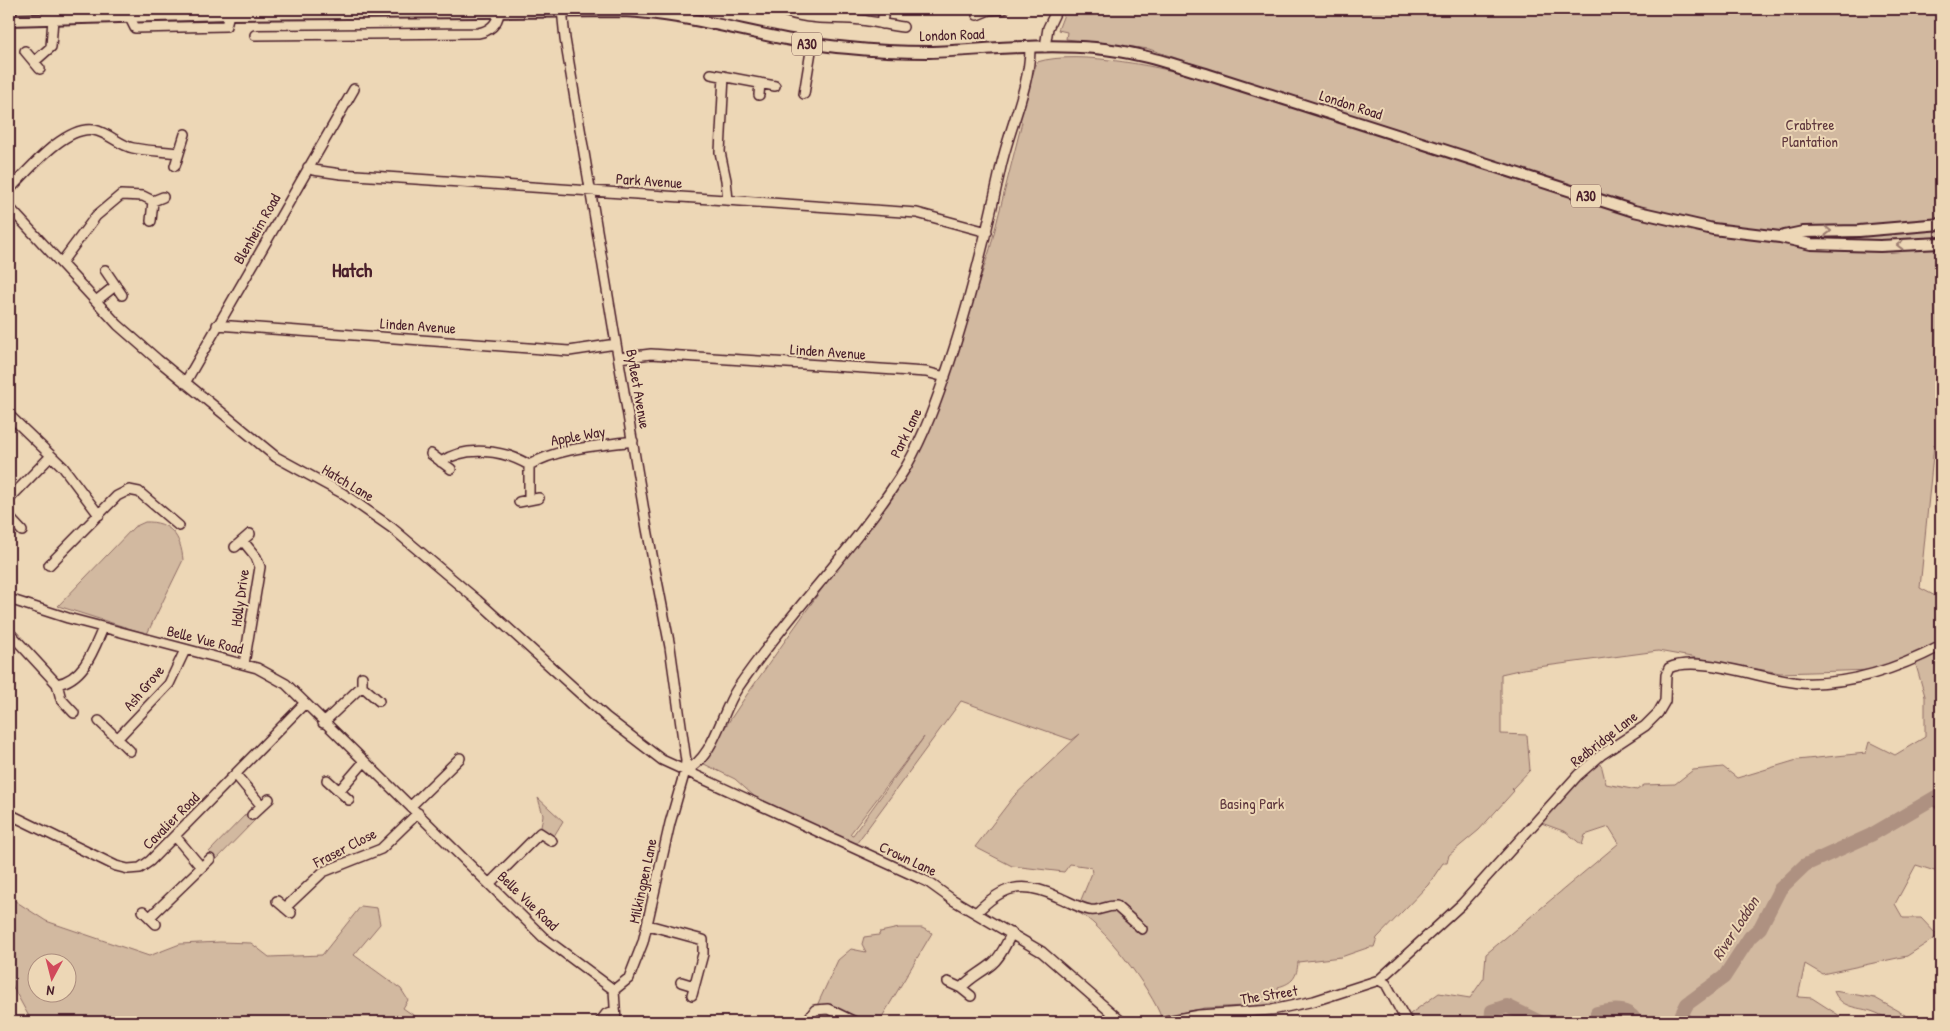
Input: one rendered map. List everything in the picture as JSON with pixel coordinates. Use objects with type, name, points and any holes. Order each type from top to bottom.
[{"type":"main road","name":"London Road","points":[[9,20],[229,14],[499,13],[562,10],[650,12],[812,45],[913,52],[1098,48],[1157,60],[1653,216],[1713,229],[1780,237]]},
{"type":"main road","name":"A30","points":[[1780,237],[1803,232],[1860,231],[1941,224]]},
{"type":"main road","name":"A30","points":[[1780,237],[1825,245],[1941,243]]},
{"type":"street","points":[[780,9],[802,16],[903,27]]},
{"type":"street","points":[[882,24],[884,9]]},
{"type":"street","points":[[977,15],[988,9],[1004,9]]},
{"type":"street","points":[[1046,48],[1048,28],[1057,9]]},
{"type":"street","name":"Byfleet Avenue","points":[[562,10],[646,529],[671,656],[685,742],[685,771]]},
{"type":"street","points":[[255,35],[478,33],[487,31],[495,24],[499,13]]},
{"type":"street","points":[[25,51],[37,66],[50,47],[54,18]]},
{"type":"street","points":[[804,94],[812,45]]},
{"type":"street","name":"Park Lane","points":[[685,771],[700,760],[736,690],[853,540],[906,467],[920,441],[945,377],[967,310],[987,232],[1005,145],[1029,72],[1030,48]]},
{"type":"street","points":[[711,74],[774,86]]},
{"type":"street","points":[[724,76],[720,152],[728,200]]},
{"type":"street","points":[[759,94],[760,83]]},
{"type":"street","name":"Blenheim Road","points":[[185,383],[354,88]]},
{"type":"street","points":[[9,190],[58,142],[74,132],[83,130],[105,133],[132,148],[179,153]]},
{"type":"street","points":[[175,166],[185,134]]},
{"type":"street","name":"Park Avenue","points":[[308,167],[313,170],[342,174],[917,214],[987,232]]},
{"type":"street","points":[[61,263],[96,216],[121,195],[133,194],[153,201],[163,197]]},
{"type":"street","points":[[151,221],[153,201]]},
{"type":"street","name":"Hatch Lane","points":[[9,207],[118,325],[185,383],[276,457],[342,493],[392,528],[477,600],[627,735],[662,760],[685,771]]},
{"type":"street","points":[[105,270],[122,296]]},
{"type":"street","points":[[96,301],[115,286]]},
{"type":"street","name":"Linden Avenue","points":[[217,326],[569,351],[616,344]]},
{"type":"street","name":"Linden Avenue","points":[[619,358],[651,354],[926,372],[945,377]]},
{"type":"street","points":[[9,415],[62,467],[99,515]]},
{"type":"street","name":"Apple Way","points":[[529,465],[544,457],[567,451],[633,441]]},
{"type":"street","points":[[441,462],[460,453],[503,453],[529,465],[529,499]]},
{"type":"street","points":[[431,454],[451,469]]},
{"type":"street","points":[[9,499],[51,456]]},
{"type":"street","points":[[49,565],[117,496],[134,490],[162,515],[179,526]]},
{"type":"street","points":[[520,502],[539,498]]},
{"type":"street","points":[[9,517],[22,531]]},
{"type":"street","name":"Holly Drive","points":[[235,546],[246,537],[260,567],[244,664]]},
{"type":"street","name":"Belle Vue Road","points":[[9,599],[104,628],[244,664],[257,668],[286,684],[323,723],[411,806],[543,936],[614,990]]},
{"type":"street","points":[[57,684],[68,682],[87,664],[104,628]]},
{"type":"street","points":[[9,632],[57,684],[61,699],[74,713]]},
{"type":"street","name":"Redbridge Lane","points":[[1379,980],[1462,904],[1578,775],[1601,755],[1645,726],[1658,713],[1665,701],[1666,675],[1669,668],[1692,665],[1714,666],[1779,680],[1802,683],[1828,682],[1872,675],[1918,658],[1941,646]]},
{"type":"street","name":"Ash Grove","points":[[117,739],[169,684],[185,650]]},
{"type":"street","points":[[323,723],[362,682],[379,702]]},
{"type":"street","name":"Cavalier Road","points":[[9,814],[116,866],[128,869],[140,868],[150,861],[236,775],[304,704]]},
{"type":"street","points":[[99,721],[130,751]]},
{"type":"street","points":[[411,806],[460,758]]},
{"type":"street","points":[[339,791],[364,762]]},
{"type":"street","name":"Crown Lane","points":[[685,771],[920,878],[1012,933],[1064,969],[1122,1022]]},
{"type":"street","name":"Milkingpen Lane","points":[[614,990],[629,978],[648,925],[670,823],[685,771]]},
{"type":"street","points":[[236,775],[265,802],[252,815]]},
{"type":"street","points":[[327,780],[349,800]]},
{"type":"street","name":"Fraser Close","points":[[277,902],[288,911],[323,872],[381,849],[418,813]]},
{"type":"street","points":[[489,884],[540,833],[552,841]]},
{"type":"street","points":[[175,836],[201,867]]},
{"type":"street","points":[[150,917],[210,859]]},
{"type":"street","points":[[976,913],[1006,888],[1017,888],[1054,895],[1091,911],[1116,906],[1142,929]]},
{"type":"street","points":[[648,925],[703,940],[703,954],[693,991],[681,982]]},
{"type":"street","points":[[961,988],[970,978],[992,964],[1000,956],[1012,933]]},
{"type":"street","points":[[1379,980],[1386,984],[1407,1022]]},
{"type":"street","name":"The Street","points":[[1160,1022],[1199,1016],[1272,1010],[1314,1001],[1379,980]]},
{"type":"street","points":[[948,982],[961,988],[971,996]]},
{"type":"street","points":[[614,990],[616,1022]]},
{"type":"street","points":[[806,1022],[815,1010],[828,1009],[854,1022]]},
{"type":"street","points":[[600,1022],[606,1014],[614,1011]]},
{"type":"green space","points":[[1066,9],[1941,9],[1941,443],[1934,445],[1920,588],[1941,599],[1941,873],[1916,865],[1895,904],[1903,918],[1921,918],[1938,936],[1907,956],[1822,974],[1805,964],[1798,997],[1812,998],[1840,1016],[1841,1022],[1414,1022],[1410,1014],[1439,993],[1470,998],[1484,978],[1486,954],[1619,843],[1609,827],[1585,835],[1582,845],[1566,832],[1536,821],[1578,775],[1601,764],[1606,784],[1637,790],[1644,785],[1675,784],[1693,770],[1723,767],[1737,778],[1797,760],[1866,753],[1869,742],[1895,755],[1925,737],[1925,696],[1913,655],[1873,670],[1780,673],[1658,651],[1523,669],[1501,674],[1501,734],[1527,735],[1530,770],[1479,830],[1449,855],[1447,863],[1443,863],[1428,885],[1377,938],[1374,947],[1341,957],[1298,962],[1297,972],[1293,979],[1287,984],[1278,987],[1280,1002],[1244,1009],[1243,1006],[1205,1008],[1161,1017],[1148,992],[1125,958],[1098,928],[1086,917],[1076,912],[1092,873],[1091,867],[1070,864],[1064,872],[1012,866],[975,847],[1014,796],[1080,734],[1072,740],[961,701],[856,844],[755,797],[735,779],[704,764],[710,750],[746,696],[908,467],[951,368],[990,249],[1022,122],[1018,117],[1037,62],[1055,59],[1098,59],[1169,70],[1209,80],[1212,70],[1149,49],[1066,39],[1067,32],[1058,30]],"holes":[[[924,737],[853,835],[850,834]]]},
{"type":"green space","points":[[145,522],[161,524],[173,532],[180,544],[183,560],[147,634],[58,606],[134,527]]},
{"type":"green space","points":[[538,798],[563,821],[551,841],[540,833],[543,815]]},
{"type":"green space","points":[[249,811],[255,820],[213,863],[207,854]]},
{"type":"green space","points":[[9,897],[46,921],[149,956],[180,944],[220,942],[251,943],[269,957],[322,955],[361,906],[377,908],[380,924],[354,955],[401,989],[408,1000],[403,1008],[423,1022],[32,1022],[9,980]]},
{"type":"green space","points":[[899,928],[922,928],[932,933],[879,1022],[856,1022],[815,1010],[838,960],[851,949],[866,952],[862,944],[864,937],[879,935],[880,932]]},
{"type":"green space","points":[[1834,991],[1875,998],[1905,1015],[1905,1022],[1895,1021],[1871,1011],[1845,1004],[1840,1001]]},
{"type":"waterway","name":"River Loddon","points":[[1678,1022],[1687,1004],[1724,977],[1750,937],[1760,928],[1780,889],[1805,865],[1871,835],[1941,794]]},
{"type":"waterway","name":"River Loddon","points":[[1931,801],[1941,814]]},
{"type":"waterway","name":"River Loddon","points":[[1491,1022],[1492,1011],[1507,1006],[1540,1022]]},
{"type":"waterway","name":"River Loddon","points":[[1597,1022],[1597,1013],[1614,1011],[1629,1014],[1636,1022]]},
{"type":"district","name":"Hatch","points":[[352,270]]},
{"type":"park label","name":"Crabtree Plantation","points":[[1810,134]]},
{"type":"park label","name":"Basing Park","points":[[1252,804]]}]
